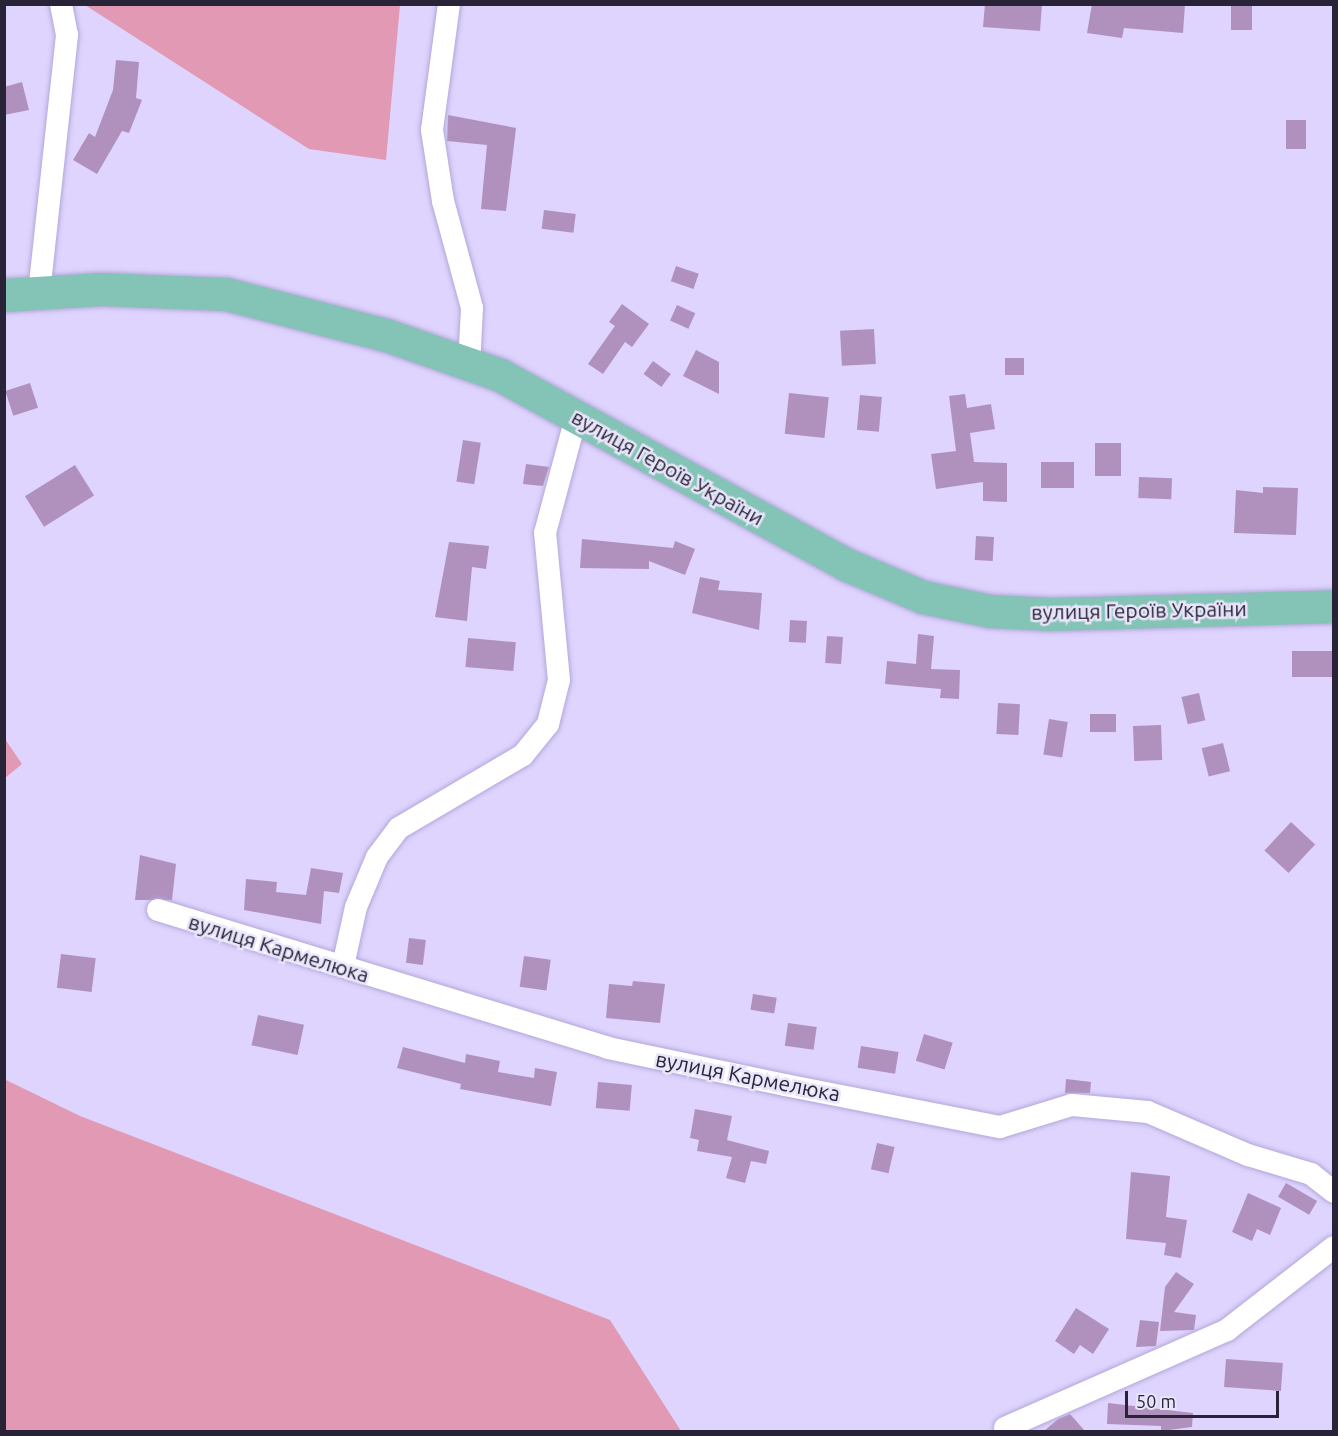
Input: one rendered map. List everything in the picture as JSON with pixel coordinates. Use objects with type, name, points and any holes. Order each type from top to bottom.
[{"type":"main road","name":"вулиця Героїв України","points":[[4,295],[39,293],[226,294],[386,335],[469,365],[576,417],[845,564],[923,597],[990,610],[1051,614],[1334,606]]},
{"type":"street","points":[[39,293],[66,34],[61,4]]},
{"type":"street","points":[[449,4],[432,130],[443,201],[472,308],[469,365]]},
{"type":"street","points":[[343,966],[356,907],[377,857],[399,828],[523,755],[548,724],[559,680],[545,533],[576,417]]},
{"type":"street","name":"вулиця Кармелюка","points":[[158,910],[220,933],[343,966],[608,1048],[1000,1127],[1072,1105],[1148,1112],[1248,1155],[1311,1174],[1334,1192]]},
{"type":"street","points":[[1005,1428],[1227,1330],[1334,1248]]},
{"type":"shaded area","points":[[85,5],[400,5],[386,160],[309,149]]},
{"type":"shaded area","points":[[5,739],[22,764],[4,778]]},
{"type":"shaded area","points":[[4,1079],[80,1116],[610,1320],[681,1431],[5,1431]]},
{"type":"building","points":[[985,4],[1042,4],[1040,31],[983,27]]},
{"type":"building","points":[[1092,4],[1185,4],[1183,33],[1124,28],[1122,38],[1087,33]]},
{"type":"building","points":[[1231,4],[1252,4],[1252,30],[1231,30]]},
{"type":"building","points":[[116,60],[139,62],[136,98],[142,100],[129,133],[122,131],[97,174],[73,160],[89,133],[95,137],[113,90]]},
{"type":"building","points":[[22,82],[29,110],[4,115],[4,87]]},
{"type":"building","points":[[448,115],[516,128],[506,211],[481,209],[487,145],[447,141]]},
{"type":"building","points":[[1286,120],[1306,120],[1306,149],[1286,149]]},
{"type":"building","points":[[544,210],[576,214],[573,233],[542,229]]},
{"type":"building","points":[[676,266],[699,274],[693,289],[671,281]]},
{"type":"building","points":[[622,304],[649,324],[632,347],[625,342],[603,374],[588,364],[615,326],[609,322]]},
{"type":"building","points":[[677,305],[695,313],[688,329],[670,321]]},
{"type":"building","points":[[874,329],[876,364],[842,366],[840,331]]},
{"type":"building","points":[[696,350],[719,362],[719,394],[683,376]]},
{"type":"building","points":[[1005,358],[1024,358],[1024,375],[1005,375]]},
{"type":"building","points":[[653,361],[671,374],[661,387],[644,374]]},
{"type":"building","points":[[30,383],[38,408],[13,416],[5,391]]},
{"type":"building","points":[[789,393],[829,397],[824,438],[785,434]]},
{"type":"building","points":[[965,394],[967,408],[991,404],[995,429],[970,433],[974,462],[1007,463],[1007,502],[983,501],[983,482],[936,489],[931,454],[956,451],[949,396]]},
{"type":"building","points":[[860,395],[882,397],[879,432],[857,430]]},
{"type":"building","points":[[463,440],[481,443],[474,484],[456,481]]},
{"type":"building","points":[[1095,443],[1121,443],[1121,476],[1095,476]]},
{"type":"building","points":[[1041,462],[1074,462],[1074,488],[1041,488]]},
{"type":"building","points":[[526,464],[549,467],[543,486],[523,484]]},
{"type":"building","points":[[75,465],[94,496],[44,527],[25,496]]},
{"type":"building","points":[[1139,477],[1172,478],[1171,499],[1138,498]]},
{"type":"building","points":[[1263,487],[1298,488],[1296,535],[1234,533],[1236,490],[1263,493]]},
{"type":"building","points":[[976,536],[994,537],[993,561],[975,560]]},
{"type":"building","points":[[582,539],[673,548],[675,541],[695,549],[685,575],[649,561],[649,569],[580,568]]},
{"type":"building","points":[[449,542],[489,546],[486,569],[472,567],[467,621],[435,617]]},
{"type":"building","points":[[700,577],[720,581],[718,590],[762,593],[759,630],[692,613]]},
{"type":"building","points":[[790,620],[807,621],[806,643],[789,642]]},
{"type":"building","points":[[918,634],[934,636],[931,669],[960,670],[959,699],[940,698],[941,689],[885,684],[887,661],[916,664]]},
{"type":"building","points":[[827,636],[843,637],[841,664],[825,663]]},
{"type":"building","points":[[468,638],[516,642],[513,671],[465,667]]},
{"type":"building","points":[[1292,651],[1334,651],[1334,677],[1292,677]]},
{"type":"building","points":[[1199,693],[1205,720],[1188,724],[1181,697]]},
{"type":"building","points":[[998,703],[1020,704],[1018,735],[996,734]]},
{"type":"building","points":[[1090,714],[1116,714],[1116,732],[1090,732]]},
{"type":"building","points":[[1049,719],[1068,722],[1062,758],[1043,755]]},
{"type":"building","points":[[1161,725],[1162,760],[1134,761],[1133,726]]},
{"type":"building","points":[[1223,743],[1230,771],[1209,776],[1202,748]]},
{"type":"building","points":[[1291,822],[1315,845],[1289,873],[1264,851]]},
{"type":"building","points":[[140,855],[176,864],[172,900],[135,900]]},
{"type":"building","points":[[311,868],[343,873],[339,893],[324,891],[321,924],[244,910],[246,879],[277,882],[276,892],[306,895]]},
{"type":"building","points":[[409,938],[426,940],[423,965],[406,963]]},
{"type":"building","points":[[61,954],[96,958],[92,992],[57,988]]},
{"type":"building","points":[[524,956],[551,960],[546,990],[520,987]]},
{"type":"building","points":[[633,981],[665,984],[660,1023],[606,1018],[609,984],[632,986]]},
{"type":"building","points":[[753,994],[777,998],[774,1014],[750,1010]]},
{"type":"building","points":[[258,1015],[304,1025],[298,1055],[252,1045]]},
{"type":"building","points":[[788,1023],[817,1027],[814,1050],[785,1046]]},
{"type":"building","points":[[924,1034],[953,1043],[945,1070],[916,1061]]},
{"type":"building","points":[[861,1046],[899,1052],[895,1074],[858,1068]]},
{"type":"building","points":[[403,1047],[465,1063],[466,1054],[500,1061],[498,1072],[534,1078],[535,1068],[557,1072],[551,1106],[460,1089],[461,1084],[397,1068]]},
{"type":"building","points":[[1066,1079],[1091,1082],[1090,1093],[1065,1093]]},
{"type":"building","points":[[598,1082],[632,1085],[630,1111],[596,1108]]},
{"type":"building","points":[[695,1109],[732,1116],[727,1140],[769,1151],[766,1164],[751,1161],[745,1183],[726,1178],[732,1157],[697,1151],[699,1140],[690,1138]]},
{"type":"building","points":[[877,1143],[895,1147],[888,1173],[871,1169]]},
{"type":"building","points":[[1131,1172],[1170,1176],[1166,1217],[1187,1220],[1181,1258],[1164,1255],[1166,1243],[1126,1239]]},
{"type":"building","points":[[1286,1183],[1317,1201],[1309,1215],[1278,1197]]},
{"type":"building","points":[[1248,1193],[1281,1208],[1270,1235],[1257,1229],[1252,1241],[1232,1232]]},
{"type":"building","points":[[1176,1272],[1194,1284],[1174,1312],[1196,1315],[1194,1330],[1160,1331],[1165,1287]]},
{"type":"building","points":[[1076,1308],[1109,1329],[1093,1354],[1080,1345],[1074,1354],[1055,1341]]},
{"type":"building","points":[[1140,1320],[1159,1322],[1156,1346],[1136,1347]]},
{"type":"building","points":[[1226,1359],[1283,1363],[1281,1391],[1224,1387]]},
{"type":"building","points":[[1108,1403],[1193,1413],[1192,1427],[1161,1431],[1161,1426],[1107,1424]]},
{"type":"building","points":[[1070,1414],[1085,1431],[1044,1431],[1058,1419]]}]
